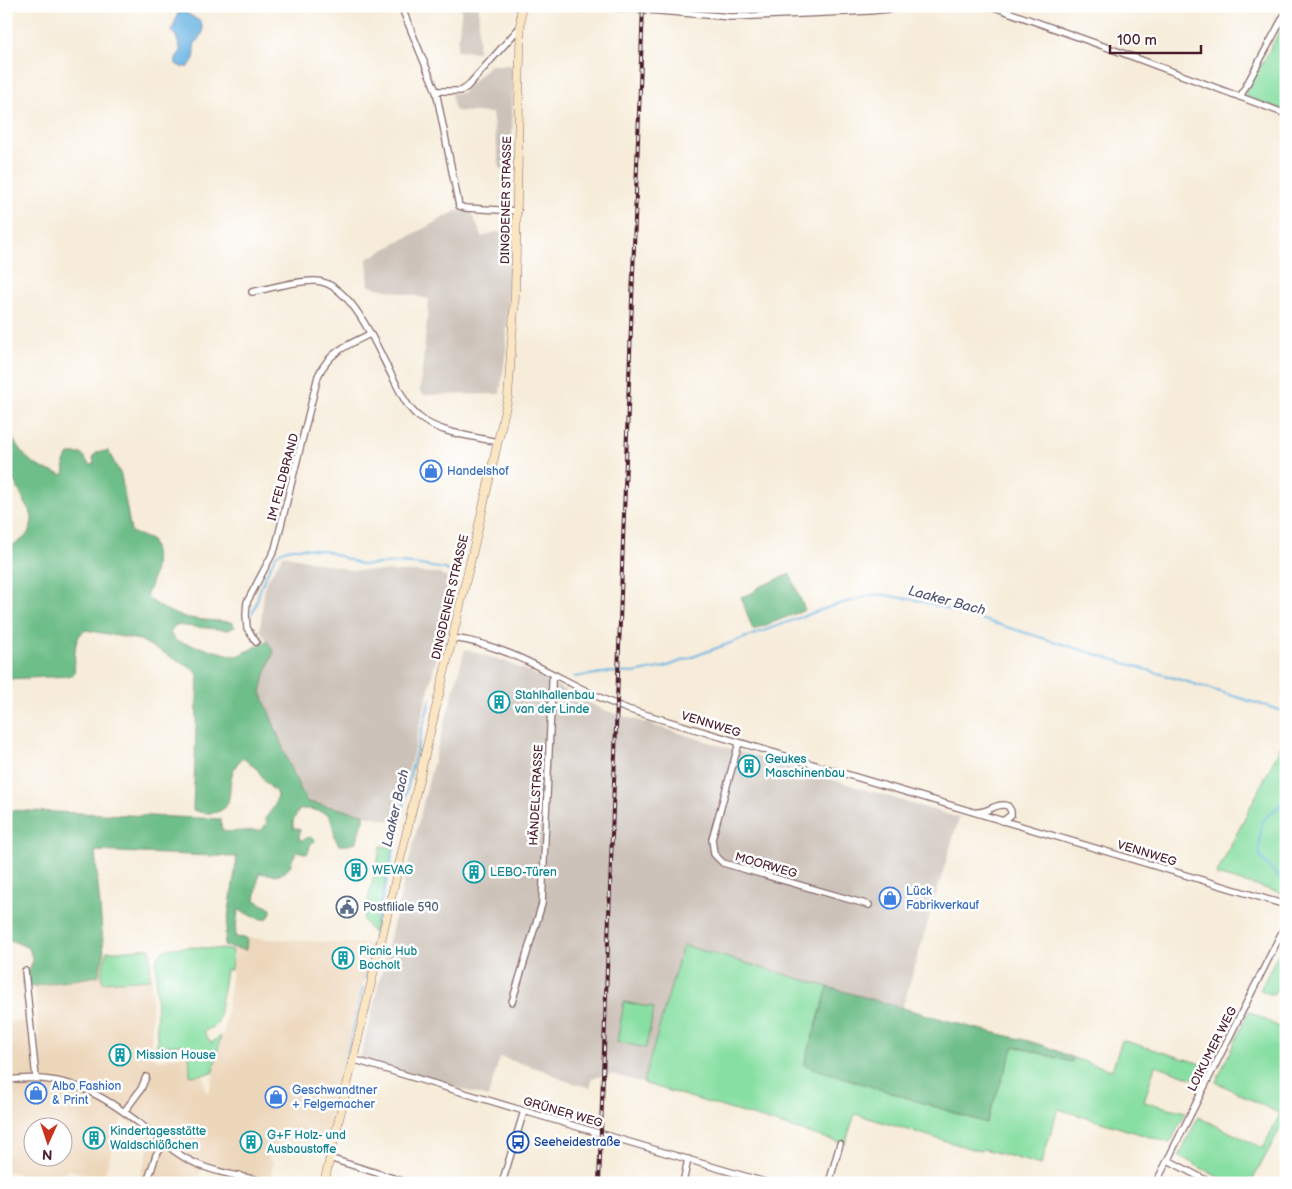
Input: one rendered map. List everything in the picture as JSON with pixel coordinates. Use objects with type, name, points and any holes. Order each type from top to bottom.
[{"type":"main road","name":"DINGDENER STRASSE","points":[[324,1183],[498,442],[509,384],[518,211],[521,6]]},
{"type":"street","points":[[401,6],[436,91],[459,206],[518,211]]},
{"type":"street","points":[[521,6],[570,6]]},
{"type":"street","points":[[599,6],[731,17],[869,11],[921,6]]},
{"type":"street","points":[[986,6],[997,8],[1108,47],[1286,114]]},
{"type":"street","points":[[1240,96],[1286,12]]},
{"type":"street","points":[[436,91],[461,91],[467,87],[521,26]]},
{"type":"street","points":[[252,292],[318,281],[332,287],[346,296],[362,318],[406,402],[419,417],[439,428],[498,442]]},
{"type":"street","name":"IM FELDBRAND","points":[[256,642],[247,628],[247,602],[275,549],[318,376],[324,364],[332,355],[370,334]]},
{"type":"street","name":"VENNWEG","points":[[452,638],[508,652],[622,707],[1286,905]]},
{"type":"street","name":"HÄNDELSTRASSE","points":[[512,1002],[542,904],[552,680],[555,675]]},
{"type":"street","name":"MOORWEG","points":[[739,743],[712,839],[714,854],[723,863],[869,906]]},
{"type":"street","name":"VENNWEG","points":[[972,812],[985,812],[1003,804],[1008,806],[1011,815],[1002,821]]},
{"type":"street","name":"LOIKUMER WEG","points":[[1156,1183],[1286,924]]},
{"type":"street","points":[[24,971],[36,1078]]},
{"type":"street","name":"GRÜNER WEG","points":[[352,1059],[768,1183]]},
{"type":"street","points":[[124,1112],[137,1095],[146,1077]]},
{"type":"street","points":[[6,1080],[36,1078],[64,1082],[80,1087],[101,1096],[165,1144],[196,1164],[272,1183]]},
{"type":"street","points":[[502,1183],[524,1111]]},
{"type":"street","points":[[147,1183],[156,1155],[165,1144]]},
{"type":"street","points":[[829,1183],[840,1144]]},
{"type":"street","points":[[329,1158],[409,1183]]},
{"type":"street","points":[[683,1183],[688,1159]]},
{"type":"street","points":[[1168,1160],[1211,1183]]},
{"type":"street","points":[[237,1183],[238,1175]]},
{"type":"shaded area","points":[[462,6],[479,6],[478,52],[457,51]]},
{"type":"shaded area","points":[[490,65],[513,65],[512,169],[500,169],[492,113],[455,111],[451,93],[462,93]]},
{"type":"shaded area","points":[[456,211],[471,212],[482,237],[496,232],[511,233],[506,351],[500,394],[424,395],[420,391],[429,299],[369,286],[367,259]]},
{"type":"shaded area","points":[[283,555],[351,570],[438,573],[448,578],[451,586],[446,619],[396,822],[307,802],[293,774],[261,691],[274,651],[260,630],[265,584]]},
{"type":"shaded area","points":[[465,649],[504,661],[534,674],[603,710],[959,818],[902,1009],[683,945],[643,1083],[612,1074],[591,1078],[591,1088],[563,1080],[543,1070],[500,1057],[488,1097],[360,1059],[432,768]]},
{"type":"shaded area","points":[[247,938],[372,945],[362,988],[346,986],[362,989],[327,1139],[282,1129],[277,1148],[271,1147],[268,1160],[274,1162],[269,1181],[208,1166],[200,1172],[198,1183],[138,1183],[152,1139],[122,1117],[103,1179],[67,1169],[63,1183],[18,1183],[20,1174],[6,1170],[6,1022],[28,1021],[38,1074],[41,1073],[35,986],[98,976],[103,960],[153,950],[151,1057],[155,1057],[158,1060],[190,1054],[204,1075],[205,1091],[209,1092],[224,1032],[235,948],[246,950]]},
{"type":"green space","points":[[1286,20],[1286,111],[1244,96]]},
{"type":"green space","points":[[6,427],[22,453],[34,464],[63,475],[65,471],[64,462],[69,454],[81,454],[91,465],[94,464],[93,456],[98,452],[108,451],[121,475],[131,532],[151,540],[154,547],[155,568],[146,596],[176,614],[197,619],[232,622],[235,627],[228,630],[175,625],[170,633],[176,641],[235,656],[267,641],[274,651],[265,674],[261,692],[293,774],[307,802],[364,814],[364,821],[361,824],[357,841],[349,845],[339,845],[335,838],[329,815],[311,809],[299,810],[293,821],[293,828],[300,829],[299,839],[302,840],[310,837],[314,841],[310,845],[307,854],[298,851],[284,873],[276,875],[259,873],[255,900],[271,909],[270,915],[263,919],[238,910],[235,937],[247,938],[246,950],[224,946],[237,857],[95,851],[104,954],[98,976],[35,986],[23,983],[33,961],[29,948],[6,938],[6,810],[221,819],[221,827],[225,832],[262,830],[267,822],[265,819],[275,805],[277,796],[276,792],[265,782],[258,770],[243,758],[233,771],[226,807],[213,813],[193,810],[198,675],[195,670],[140,640],[86,630],[81,634],[76,643],[74,673],[70,676],[6,679],[6,548],[22,540],[28,533],[32,523],[32,516],[6,465]]},
{"type":"green space","points":[[790,574],[805,610],[753,630],[741,597]]},
{"type":"green space","points":[[1286,736],[1286,894],[1216,875]]},
{"type":"green space","points":[[381,846],[394,847],[373,933],[363,920]]},
{"type":"green space","points":[[1286,938],[1286,991],[1278,987],[1273,995],[1260,990]]},
{"type":"green space","points":[[683,945],[828,987],[804,1065],[986,1123],[1014,1046],[1071,1062],[1073,1058],[1112,1070],[1122,1040],[1208,1066],[1200,1081],[1155,1065],[1144,1102],[1186,1112],[1170,1143],[1058,1109],[1041,1165],[984,1149],[979,1151],[855,1114],[845,1144],[643,1083]]},
{"type":"green space","points":[[192,947],[233,950],[231,970],[226,970],[218,1023],[204,1032],[211,1043],[221,1036],[213,1073],[190,1076],[189,1049],[183,1045],[157,1046],[156,961],[161,952],[170,948]]},
{"type":"green space","points":[[150,948],[150,979],[103,982],[101,975],[107,951]]},
{"type":"green space","points":[[828,987],[1048,1047],[1073,1058],[1072,1062],[1014,1046],[986,1123],[804,1065]]},
{"type":"green space","points":[[624,1002],[654,1008],[646,1048],[617,1042]]},
{"type":"green space","points":[[1249,1011],[1286,1031],[1286,1118],[1251,1183],[1229,1183],[1179,1156],[1198,1117],[1263,1148],[1280,1114],[1216,1082]]},
{"type":"water","points":[[185,12],[201,22],[203,32],[194,45],[195,54],[192,62],[188,67],[181,67],[176,64],[176,58],[181,51],[176,36],[172,31],[178,13]]},
{"type":"waterway","points":[[252,613],[262,584],[277,554],[292,548],[326,551],[363,565],[400,563],[445,569],[456,575],[449,610]]},
{"type":"waterway","name":"Laaker Bach","points":[[574,677],[611,672],[633,673],[665,667],[829,607],[878,594],[921,601],[1286,712]]},
{"type":"waterway","name":"Laaker Bach","points":[[365,979],[412,767],[430,700]]},
{"type":"waterway","points":[[1286,797],[1264,820],[1260,843],[1260,857],[1286,885]]},
{"type":"waterway","name":"Laaker Bach","points":[[341,1079],[363,988]]},
{"type":"railway","points":[[599,1183],[643,6]]},
{"type":"place","name":"Handelshof","points":[[431,471]]},
{"type":"place","name":"Stahlhallenbau van der Linde","points":[[499,702]]},
{"type":"place","name":"Geukes Maschinenbau","points":[[749,766]]},
{"type":"place","name":"WEVAG","points":[[356,870]]},
{"type":"place","name":"LEBO-Türen","points":[[474,872]]},
{"type":"place","name":"Lück Fabrikverkauf","points":[[890,898]]},
{"type":"place","name":"Postfiliale 590","points":[[347,907]]},
{"type":"place","name":"Picnic Hub Bocholt","points":[[343,958]]},
{"type":"place","name":"Mission House","points":[[120,1055]]},
{"type":"place","name":"Albo Fashion & Print","points":[[36,1093]]},
{"type":"place","name":"Geschwandtner + Felgemacher","points":[[276,1097]]},
{"type":"place","name":"Kindertagesstätte Waldschlößchen","points":[[94,1138]]},
{"type":"place","name":"G+F Holz- und Ausbaustoffe","points":[[251,1142]]},
{"type":"place","name":"Seeheidestraße","points":[[518,1142]]}]
